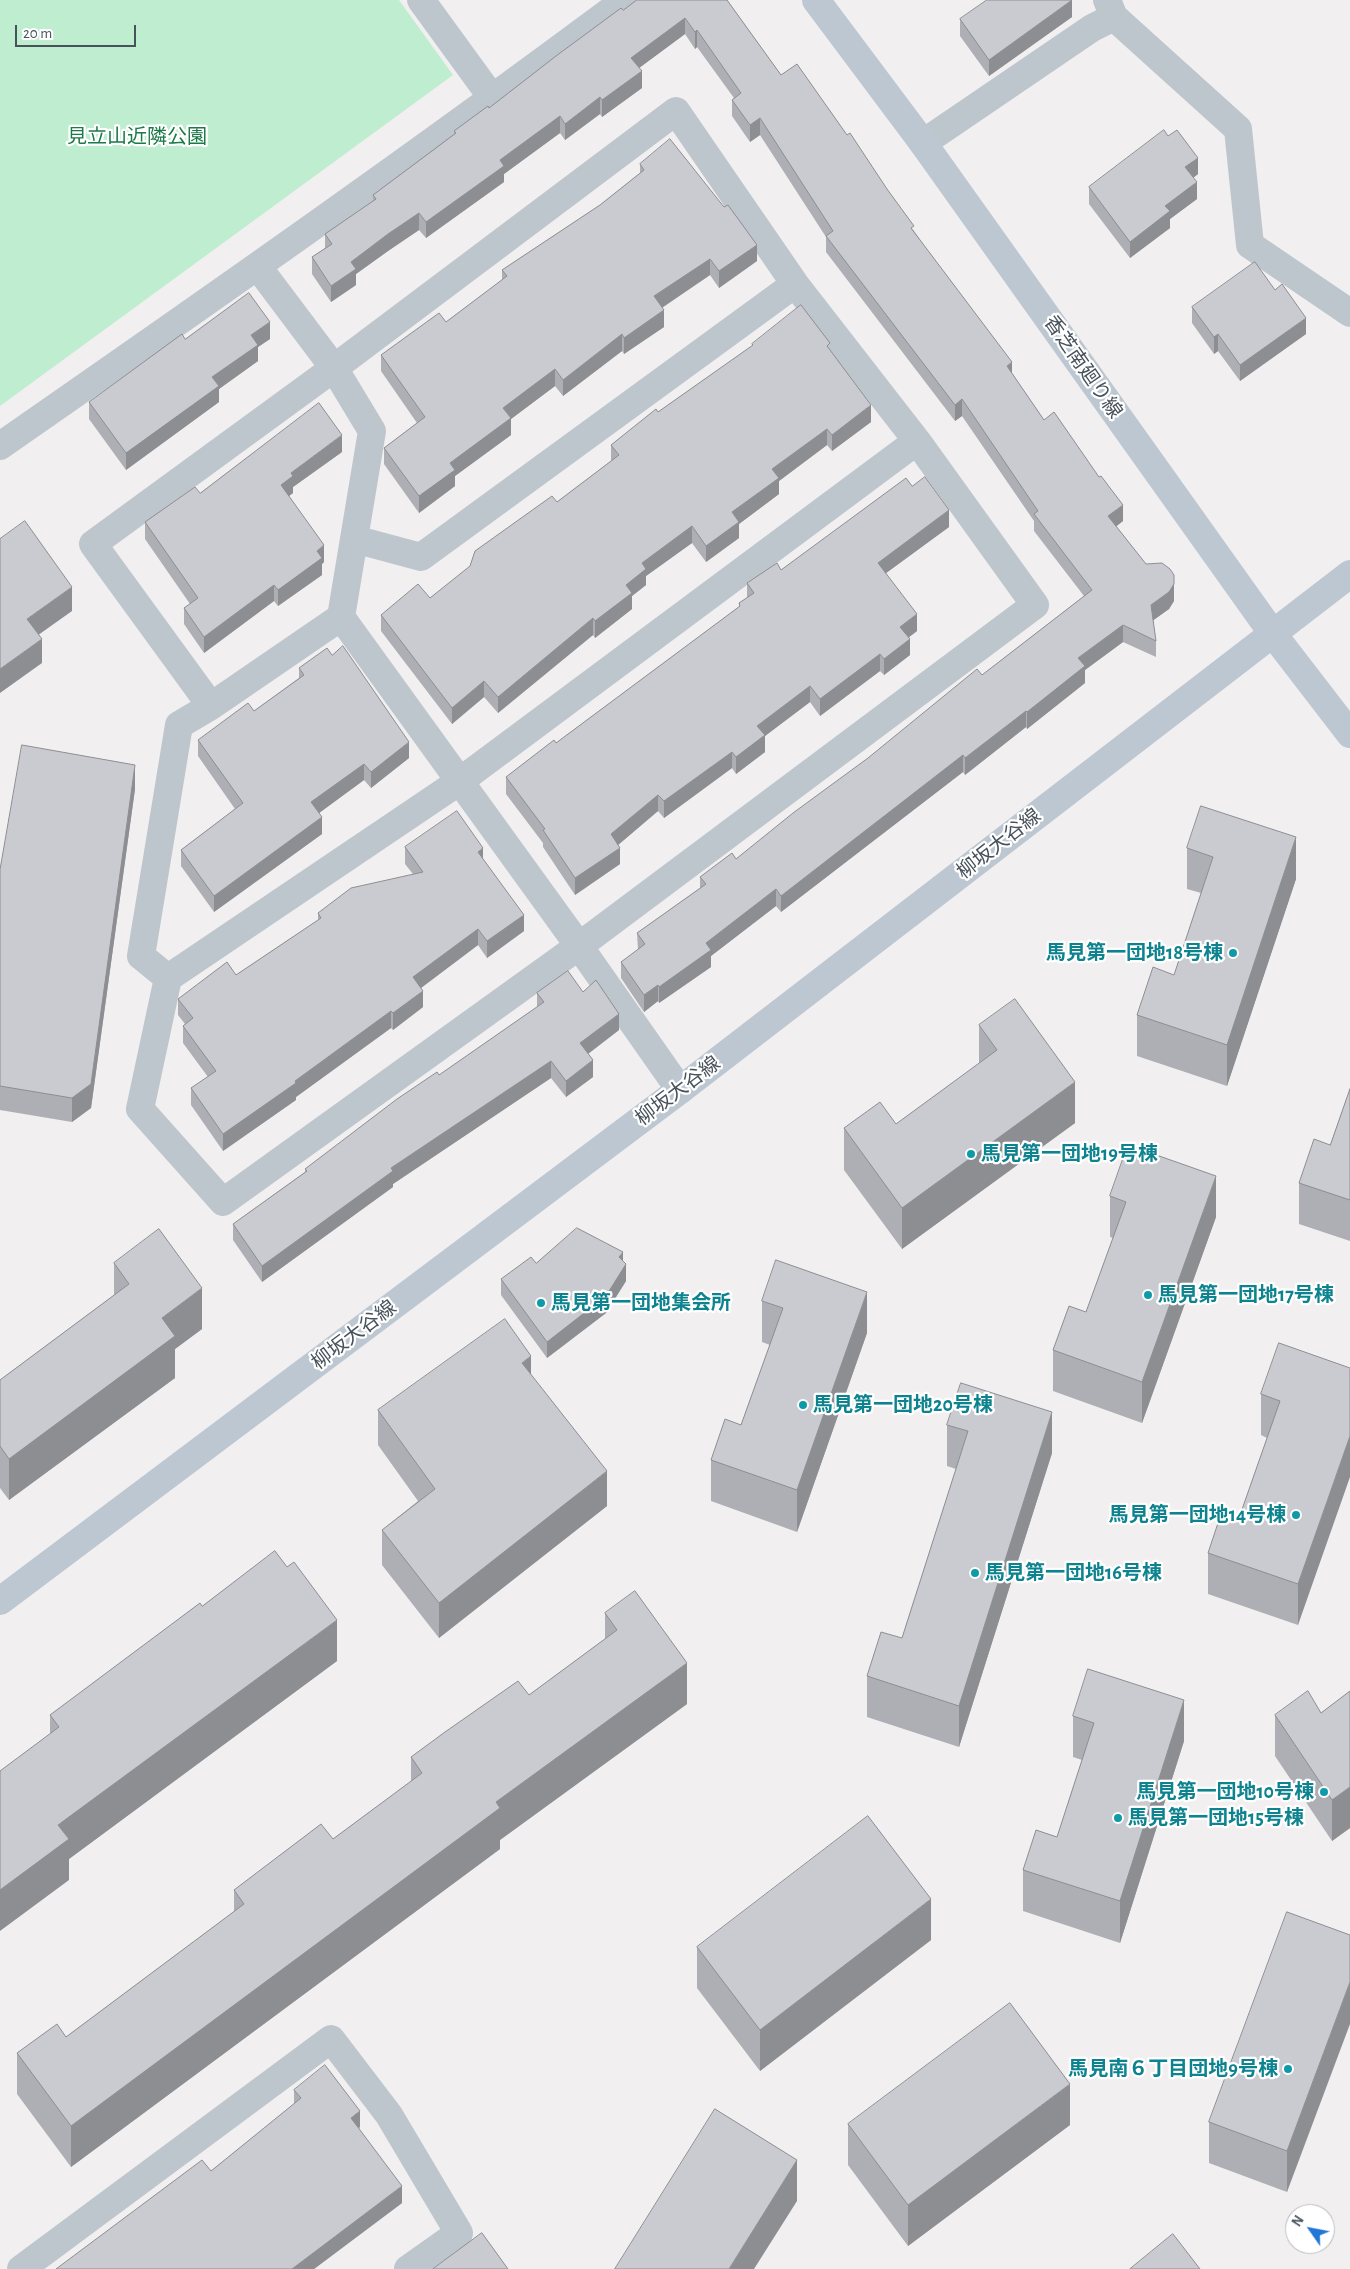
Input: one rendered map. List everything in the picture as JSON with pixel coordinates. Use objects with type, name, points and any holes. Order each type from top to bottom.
[{"type":"street","points":[[421,0],[493,99]]},
{"type":"street","points":[[0,446],[258,267],[493,99],[626,0]]},
{"type":"street","name":"香芝南廻り線","points":[[816,0],[923,143],[1273,634],[1350,734]]},
{"type":"street","points":[[923,143],[1092,28],[1111,8],[1238,129],[1250,245],[1350,313]]},
{"type":"street","points":[[211,706],[93,544],[334,368],[676,110],[795,284],[918,442],[1036,605],[579,946],[223,1202],[140,1109],[168,978],[460,781],[918,442]]},
{"type":"street","points":[[258,267],[334,368],[372,431],[341,617],[579,946],[680,1090]]},
{"type":"street","points":[[354,539],[421,557],[795,284]]},
{"type":"street","name":"柳坂大谷線","points":[[0,1602],[680,1090],[1350,574]]},
{"type":"street","points":[[168,978],[141,956],[179,725],[211,706],[341,617]]},
{"type":"street","points":[[21,2269],[332,2039],[389,2115],[459,2233],[408,2269]]},
{"type":"green space","name":"見立山近隣公園","points":[[0,0],[399,0],[453,75],[0,406]]},
{"type":"building","points":[[637,0],[727,0],[781,75],[797,64],[847,135],[850,133],[914,226],[911,228],[1012,362],[1007,366],[1044,420],[1054,412],[1099,477],[1101,476],[1123,505],[1108,516],[1146,564],[1162,563],[1174,575],[1174,584],[1169,592],[1151,605],[1156,641],[1123,625],[1078,658],[1085,666],[1027,712],[965,758],[963,755],[781,896],[776,889],[706,943],[711,950],[659,987],[658,985],[644,995],[621,962],[645,944],[637,933],[706,884],[700,877],[732,853],[736,859],[793,813],[868,758],[977,669],[982,675],[1092,590],[1034,514],[1038,511],[962,399],[955,405],[826,236],[833,231],[760,118],[750,125],[732,100],[741,93],[697,30],[695,32],[685,18],[631,58],[642,71],[602,100],[600,97],[565,124],[560,116],[500,160],[504,166],[426,222],[419,213],[388,234],[351,262],[356,269],[331,286],[312,257],[332,244],[325,234],[376,199],[373,195],[456,133],[454,131],[488,106],[489,108],[621,8],[623,10]]},
{"type":"building","points":[[987,0],[1072,0],[989,60],[960,19]]},
{"type":"building","points":[[1164,130],[1168,136],[1177,130],[1198,158],[1185,167],[1197,182],[1165,206],[1170,211],[1130,242],[1089,187]]},
{"type":"building","points":[[670,139],[724,207],[728,205],[757,245],[719,271],[710,259],[654,296],[664,310],[624,338],[622,334],[563,380],[555,369],[503,408],[511,418],[450,463],[455,470],[419,496],[384,448],[425,417],[381,355],[439,313],[446,322],[507,276],[502,270],[600,205],[644,170],[640,164]]},
{"type":"building","points":[[1255,262],[1275,290],[1282,284],[1306,318],[1240,365],[1218,334],[1214,337],[1192,307]]},
{"type":"building","points":[[249,293],[270,322],[251,335],[258,345],[212,377],[219,386],[126,453],[89,402],[182,334],[185,339]]},
{"type":"building","points":[[801,305],[830,343],[827,346],[871,405],[832,435],[827,429],[772,469],[779,478],[732,512],[739,522],[706,546],[692,526],[642,563],[646,569],[626,585],[632,593],[595,621],[593,618],[498,697],[484,681],[452,708],[381,615],[418,584],[430,598],[470,566],[475,551],[552,496],[557,502],[619,455],[611,445],[656,409],[658,412],[753,345]]},
{"type":"building","points":[[319,403],[342,435],[291,473],[293,476],[281,485],[324,545],[317,551],[322,558],[278,590],[274,585],[204,637],[184,608],[198,598],[145,522],[195,487],[200,493]]},
{"type":"building","points":[[925,477],[949,510],[878,563],[917,614],[900,627],[910,639],[884,659],[880,654],[820,699],[810,686],[757,726],[765,735],[736,757],[732,752],[664,801],[658,795],[611,834],[620,848],[575,878],[543,830],[545,829],[506,777],[554,740],[556,743],[740,606],[739,603],[754,593],[747,583],[777,563],[781,570],[906,478],[912,486]]},
{"type":"building","points":[[25,521],[72,587],[27,619],[42,639],[0,669],[0,539]]},
{"type":"building","points":[[343,646],[409,742],[371,772],[364,764],[311,802],[322,817],[214,896],[181,850],[243,803],[198,740],[248,703],[254,711],[304,675],[299,668],[327,648],[332,655]]},
{"type":"building","points":[[22,745],[135,765],[91,1084],[72,1098],[0,1086],[0,870]]},
{"type":"building","name":"馬見第一団地18号棟","points":[[1201,806],[1296,837],[1227,1045],[1137,1015],[1153,967],[1174,975],[1213,857],[1187,848]]},
{"type":"building","points":[[457,811],[483,848],[478,852],[524,915],[487,941],[478,929],[413,977],[423,991],[393,1013],[391,1011],[295,1081],[296,1083],[223,1134],[191,1088],[216,1071],[183,1026],[193,1018],[178,999],[227,962],[236,975],[321,918],[318,913],[351,888],[423,872],[405,847]]},
{"type":"building","points":[[568,971],[583,992],[596,980],[619,1014],[580,1043],[593,1060],[566,1081],[551,1061],[391,1168],[393,1171],[262,1266],[233,1224],[307,1171],[305,1169],[397,1099],[437,1072],[439,1075],[544,1002],[537,993]]},
{"type":"building","points":[[1015,999],[1075,1082],[902,1208],[844,1128],[880,1102],[896,1124],[997,1050],[979,1025]]},
{"type":"building","points":[[1350,1089],[1350,1200],[1299,1183],[1314,1139],[1330,1145]]},
{"type":"building","name":"馬見第一団地17号棟","points":[[1128,1145],[1216,1176],[1142,1382],[1053,1350],[1069,1306],[1086,1312],[1126,1202],[1110,1196]]},
{"type":"building","name":"馬見第一団地集会所","points":[[577,1228],[623,1252],[619,1257],[626,1264],[606,1296],[547,1342],[501,1279],[531,1257],[536,1263]]},
{"type":"building","points":[[159,1229],[202,1288],[162,1318],[175,1336],[9,1459],[0,1446],[0,1380],[129,1284],[114,1263]]},
{"type":"building","name":"馬見第一団地20号棟","points":[[776,1260],[867,1292],[797,1490],[711,1460],[725,1419],[741,1425],[783,1308],[762,1301]]},
{"type":"building","points":[[505,1319],[531,1356],[522,1363],[607,1471],[439,1603],[382,1530],[435,1489],[378,1410]]},
{"type":"building","name":"馬見第一団地14号棟","points":[[1279,1343],[1350,1368],[1350,1436],[1298,1584],[1208,1553],[1222,1511],[1239,1518],[1280,1401],[1261,1394]]},
{"type":"building","name":"馬見第一団地16号棟","points":[[961,1383],[1052,1412],[959,1706],[867,1676],[881,1632],[902,1638],[968,1431],[947,1425]]},
{"type":"building","points":[[275,1551],[287,1567],[294,1562],[337,1620],[58,1825],[69,1839],[0,1890],[0,1771],[59,1727],[50,1715],[200,1603],[202,1606]]},
{"type":"building","points":[[635,1591],[687,1663],[496,1802],[500,1808],[71,2126],[17,2053],[57,2024],[66,2037],[244,1904],[234,1890],[321,1824],[333,1839],[422,1773],[411,1757],[445,1732],[518,1681],[529,1695],[617,1630],[605,1613]]},
{"type":"building","name":"馬見第一団地15号棟","points":[[1088,1669],[1184,1700],[1120,1901],[1023,1870],[1036,1830],[1057,1837],[1094,1723],[1073,1716]]},
{"type":"building","points":[[1308,1691],[1321,1713],[1350,1691],[1350,1787],[1332,1800],[1275,1715]]},
{"type":"building","points":[[868,1816],[931,1899],[760,2030],[697,1947]]},
{"type":"building","name":"馬見南６丁目団地9号棟","points":[[1287,1912],[1350,1935],[1350,1982],[1287,2151],[1209,2122]]},
{"type":"building","points":[[1010,2003],[1070,2084],[908,2205],[848,2124]]},
{"type":"building","points":[[325,2065],[360,2111],[351,2118],[402,2186],[292,2269],[56,2269],[202,2160],[211,2171],[301,2098],[294,2090]]},
{"type":"building","points":[[715,2109],[797,2160],[729,2269],[615,2269]]},
{"type":"building","points":[[482,2233],[508,2269],[433,2269]]},
{"type":"building","points":[[1173,2234],[1200,2269],[1130,2269]]},
{"type":"place","name":"馬見第一団地18号棟","points":[[1233,953]]},
{"type":"place","name":"馬見第一団地19号棟","points":[[971,1154]]},
{"type":"place","name":"馬見第一団地17号棟","points":[[1148,1295]]},
{"type":"place","name":"馬見第一団地集会所","points":[[541,1303]]},
{"type":"place","name":"馬見第一団地20号棟","points":[[803,1405]]},
{"type":"place","name":"馬見第一団地14号棟","points":[[1296,1515]]},
{"type":"place","name":"馬見第一団地16号棟","points":[[975,1573]]},
{"type":"place","name":"馬見第一団地10号棟","points":[[1324,1792]]},
{"type":"place","name":"馬見第一団地15号棟","points":[[1118,1818]]},
{"type":"place","name":"馬見南６丁目団地9号棟","points":[[1288,2069]]}]
